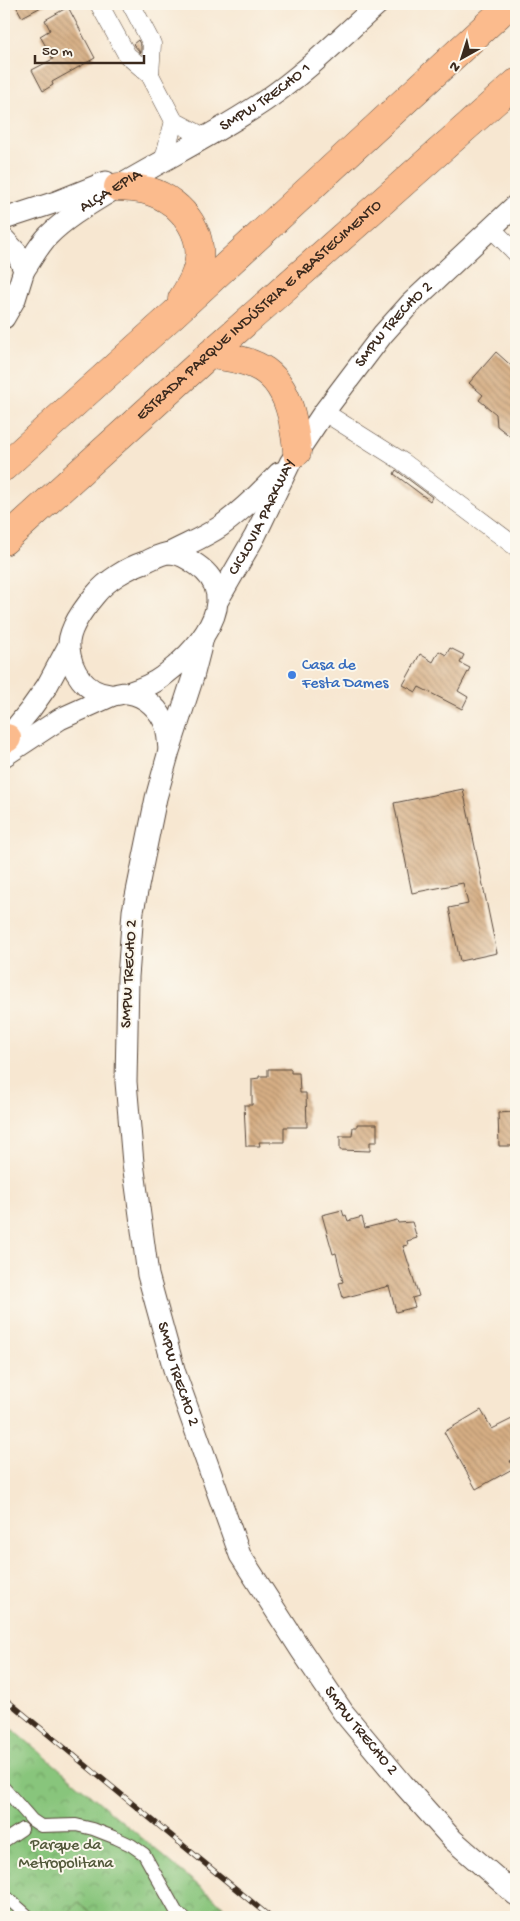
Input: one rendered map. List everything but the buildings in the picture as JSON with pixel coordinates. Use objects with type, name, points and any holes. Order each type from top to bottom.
[{"type":"highway","points":[[4,467],[175,313],[510,4]]},
{"type":"highway","name":"ESTRADA PARQUE INDÚSTRIA E ABASTECIMENTO","points":[[4,541],[516,83]]},
{"type":"highway","points":[[129,180],[148,191],[162,196],[180,208],[191,222],[198,239],[199,256],[196,274],[175,313]]},
{"type":"highway","points":[[209,356],[245,360],[262,368],[284,390],[289,403],[297,444],[293,458]]},
{"type":"street","points":[[99,4],[128,55],[150,74],[174,121],[206,138]]},
{"type":"street","points":[[130,4],[152,44],[150,74]]},
{"type":"street","name":"SMPW TRECHO 1","points":[[129,180],[206,138],[267,99],[294,79],[378,4]]},
{"type":"street","points":[[120,40],[143,28]]},
{"type":"street","points":[[162,162],[174,121]]},
{"type":"street","name":"ALÇA EPIA","points":[[4,219],[48,205],[114,180],[129,180]]},
{"type":"street","name":"ALÇA EPIA","points":[[4,318],[15,299],[24,270],[46,238],[60,224],[79,210],[129,180]]},
{"type":"street","name":"SMPW TRECHO 2","points":[[293,458],[324,412],[383,334],[410,304],[516,205]]},
{"type":"street","points":[[491,228],[516,253]]},
{"type":"street","points":[[4,239],[17,253],[24,270]]},
{"type":"street","points":[[324,412],[403,462],[516,547]]},
{"type":"street","name":"CICLOVIA PARKWAY","points":[[170,553],[201,538],[242,510],[293,458]]},
{"type":"street","name":"CICLOVIA PARKWAY","points":[[218,600],[255,536],[293,458]]},
{"type":"street","points":[[170,553],[187,558],[203,569],[215,585],[218,600],[211,624],[203,638],[187,658],[146,687],[120,694],[60,718],[5,744],[47,686],[68,647],[73,627],[81,611],[98,591],[133,566],[170,553]]},
{"type":"street","points":[[169,752],[194,677],[203,638]]},
{"type":"street","points":[[68,647],[74,669],[83,684],[96,693],[120,694],[143,698],[152,705],[161,715],[166,727],[169,752]]},
{"type":"street","name":"SMPW TRECHO 2","points":[[169,752],[154,806],[133,911],[128,977],[126,1082],[133,1163],[148,1275],[175,1372],[240,1555],[262,1590],[343,1712],[453,1840],[516,1895]]},
{"type":"street","points":[[4,1788],[32,1820],[41,1826],[76,1825],[93,1829],[116,1838],[144,1854],[177,1913],[184,1917]]},
{"type":"street","points":[[4,1841],[22,1829]]},
{"type":"street","points":[[4,1895],[29,1917]]},
{"type":"green space","name":"Parque da Metropolitana","points":[[4,1722],[236,1917],[4,1917]]},
{"type":"green space","points":[[78,1902],[97,1917],[66,1917]]},
{"type":"railway","points":[[4,1698],[270,1917]]},
{"type":"place","name":"Casa de Festa Dames","points":[[292,675]]}]
